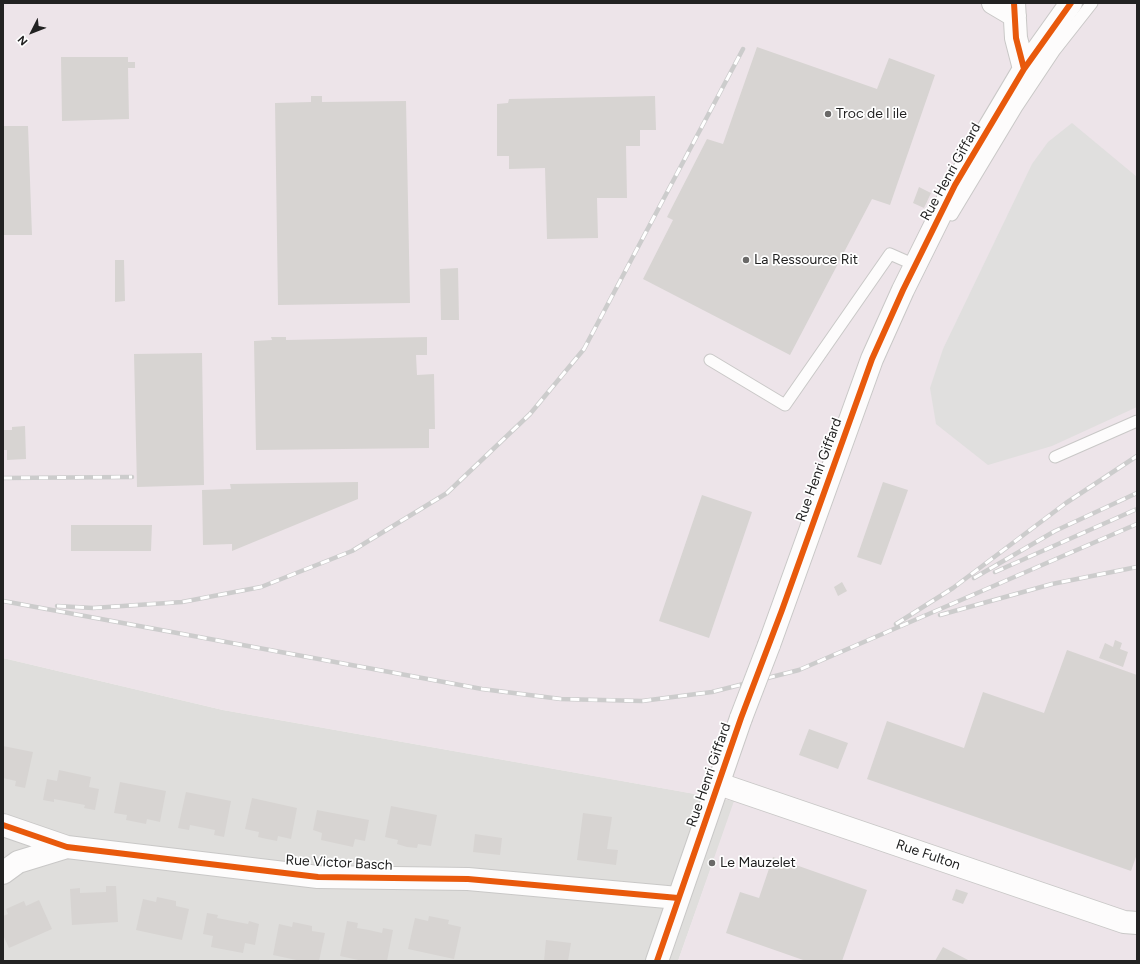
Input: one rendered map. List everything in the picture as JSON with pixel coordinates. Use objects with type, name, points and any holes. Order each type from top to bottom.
[{"type":"street","points":[[993,3],[1015,10],[1016,38],[1030,61]]},
{"type":"street","points":[[1030,61],[1049,21],[1051,3]]},
{"type":"street","points":[[1030,61],[1071,3]]},
{"type":"street","name":"Rue Henri Giffard","points":[[657,961],[741,718],[769,645],[872,359],[903,290],[955,185],[1030,61]]},
{"type":"street","name":"Rue Fulton","points":[[719,784],[1124,922],[1137,923]]},
{"type":"street","name":"Rue Victor Basch","points":[[3,825],[68,847],[318,877],[468,879],[678,898]]},
{"type":"street","name":"Rue Victor Basch","points":[[3,873],[18,862],[68,847]]},
{"type":"lane","points":[[903,290],[911,285],[918,274],[978,169],[1032,84],[1055,50],[1092,3]]},
{"type":"lane","points":[[710,360],[785,405],[890,254],[915,265]]},
{"type":"lane","points":[[1055,457],[1137,421]]},
{"type":"shaded area","points":[[3,3],[1137,3],[1137,961],[678,961],[734,801],[223,710],[3,658]]},
{"type":"shaded area","points":[[1072,123],[1137,177],[1137,407],[1052,446],[988,465],[936,424],[930,388],[943,349],[1032,164],[1048,142]]},
{"type":"shaded area","points":[[3,658],[223,710],[735,801],[678,961],[3,961]]},
{"type":"building","points":[[757,47],[877,89],[889,58],[935,75],[890,205],[872,199],[790,355],[643,279],[673,220],[667,217],[707,139],[723,144]]},
{"type":"building","points":[[61,57],[128,57],[128,62],[135,62],[135,68],[128,68],[129,119],[62,121]]},
{"type":"building","points":[[311,96],[322,96],[322,102],[406,101],[410,303],[278,305],[275,103],[311,102]]},
{"type":"building","points":[[655,96],[656,130],[640,130],[640,146],[626,146],[627,198],[597,198],[598,238],[547,239],[545,168],[509,169],[509,156],[497,156],[497,104],[508,103],[509,99]]},
{"type":"building","points":[[3,126],[28,126],[32,235],[3,235]]},
{"type":"building","points":[[919,187],[931,193],[924,208],[913,203]]},
{"type":"building","points":[[115,260],[124,260],[125,301],[115,302]]},
{"type":"building","points":[[458,268],[459,320],[441,320],[440,269]]},
{"type":"building","points":[[271,337],[286,337],[286,340],[427,337],[427,355],[416,355],[417,375],[434,374],[435,429],[429,429],[429,448],[256,450],[254,341],[272,340]]},
{"type":"building","points":[[202,353],[204,485],[137,487],[134,354]]},
{"type":"building","points":[[25,426],[26,459],[7,460],[7,450],[3,450],[3,430],[12,430],[12,427]]},
{"type":"building","points":[[358,482],[358,499],[232,551],[232,544],[203,545],[202,490],[231,489],[230,484]]},
{"type":"building","points":[[883,482],[908,490],[881,565],[857,557]]},
{"type":"building","points":[[702,495],[752,512],[709,638],[659,621]]},
{"type":"building","points":[[71,525],[152,525],[151,551],[71,551]]},
{"type":"building","points":[[842,582],[847,591],[838,596],[834,587]]},
{"type":"building","points":[[1115,640],[1122,643],[1120,649],[1128,652],[1123,667],[1099,658],[1105,643],[1113,647]]},
{"type":"building","points":[[1067,650],[1137,675],[1137,854],[1131,871],[867,779],[887,721],[964,748],[983,692],[1044,713]]},
{"type":"building","points":[[809,729],[848,743],[838,769],[799,755]]},
{"type":"building","points":[[3,746],[33,752],[25,788],[15,786],[16,781],[3,778]]},
{"type":"building","points":[[59,770],[91,777],[89,787],[99,789],[95,810],[84,808],[85,805],[54,799],[54,802],[43,800],[47,779],[57,781]]},
{"type":"building","points":[[120,782],[166,791],[160,822],[147,819],[146,824],[126,820],[127,815],[114,813]]},
{"type":"building","points":[[186,792],[231,801],[224,837],[214,835],[215,830],[190,825],[189,830],[178,828]]},
{"type":"building","points":[[252,798],[297,808],[291,839],[278,836],[277,841],[267,839],[258,837],[259,832],[245,829]]},
{"type":"building","points":[[391,806],[437,815],[431,846],[418,844],[417,848],[407,847],[397,844],[398,840],[385,837]]},
{"type":"building","points":[[317,810],[369,820],[365,841],[355,839],[353,847],[321,840],[322,833],[313,830]]},
{"type":"building","points":[[583,813],[612,817],[607,849],[618,850],[616,865],[577,860]]},
{"type":"building","points":[[475,834],[502,838],[500,855],[473,852]]},
{"type":"building","points":[[773,857],[867,890],[842,961],[806,961],[726,933],[740,892],[759,898]]},
{"type":"building","points":[[106,886],[116,886],[118,922],[72,925],[70,889],[80,888],[80,893],[106,892]]},
{"type":"building","points":[[956,889],[968,893],[963,904],[952,900]]},
{"type":"building","points":[[157,897],[176,901],[176,906],[189,909],[182,940],[136,930],[143,899],[156,902]]},
{"type":"building","points":[[39,900],[52,929],[9,948],[3,935],[3,916],[8,914],[6,909],[24,901],[26,906]]},
{"type":"building","points":[[207,913],[218,915],[217,918],[248,924],[249,921],[259,924],[255,945],[245,943],[243,953],[211,947],[213,936],[203,934]]},
{"type":"building","points":[[429,916],[449,920],[448,924],[461,927],[454,959],[408,949],[415,918],[428,921]]},
{"type":"building","points":[[347,921],[358,923],[357,928],[382,933],[383,928],[393,930],[387,961],[363,961],[340,956]]},
{"type":"building","points":[[293,922],[312,926],[312,931],[325,933],[319,961],[301,961],[273,955],[279,924],[292,927]]},
{"type":"building","points":[[546,940],[571,943],[568,961],[544,961]]},
{"type":"building","points":[[943,947],[970,961],[935,961]]},
{"type":"railway","points":[[57,606],[93,608],[182,602],[261,587],[352,551],[447,493],[530,414],[584,349],[743,49]]},
{"type":"railway","points":[[896,624],[953,588],[1066,503],[1137,456]]},
{"type":"railway","points":[[3,478],[132,477]]},
{"type":"railway","points":[[974,578],[1055,531],[1137,493]]},
{"type":"railway","points":[[995,572],[1137,509]]},
{"type":"railway","points":[[3,601],[482,689],[561,699],[642,701],[712,692],[799,670],[1137,524]]},
{"type":"railway","points":[[940,615],[1052,584],[1137,567]]},
{"type":"cycle path","points":[[1014,3],[1016,38],[1024,69]]},
{"type":"cycle path","points":[[657,961],[741,718],[782,610],[872,359],[903,290],[955,185],[1024,69],[1071,3]]},
{"type":"cycle path","points":[[3,825],[67,847],[318,877],[468,879],[678,898]]},
{"type":"place","name":"Troc de l ile","points":[[828,114]]},
{"type":"place","name":"La Ressource Rit","points":[[746,260]]},
{"type":"place","name":"Le Mauzelet","points":[[712,863]]}]
